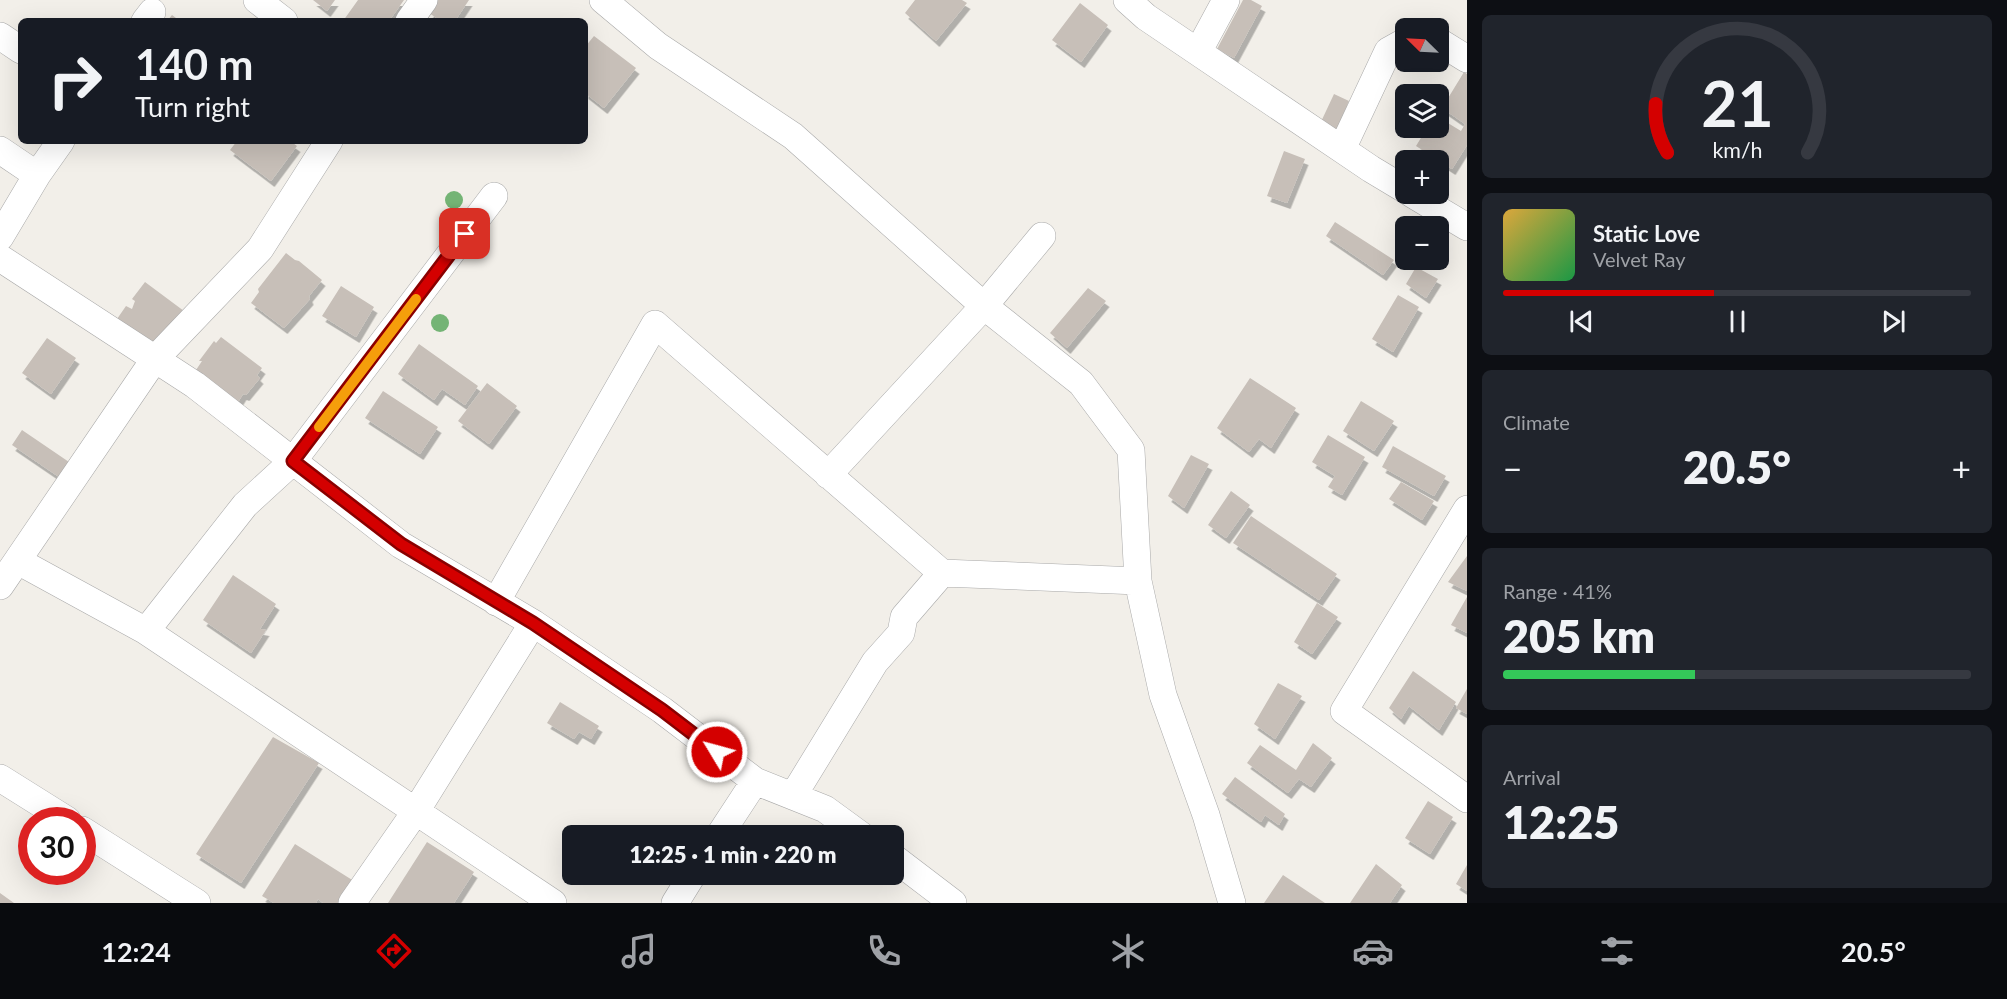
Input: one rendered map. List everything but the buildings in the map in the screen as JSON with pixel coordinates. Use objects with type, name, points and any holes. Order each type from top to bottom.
[{"type":"street","points":[[257,0],[280,18]]},
{"type":"street","points":[[411,18],[424,0]]},
{"type":"street","points":[[603,0],[658,46],[793,135],[984,306],[1081,383],[1131,450],[1138,581],[1163,695],[1206,815],[1232,903]]},
{"type":"street","points":[[1127,0],[1146,17],[1395,183]]},
{"type":"street","points":[[1198,52],[1226,0]]},
{"type":"street","points":[[0,36],[18,48]]},
{"type":"street","points":[[1342,149],[1388,51],[1395,47]]},
{"type":"street","points":[[1449,48],[1467,59]]},
{"type":"street","points":[[0,237],[37,175],[59,144]]},
{"type":"street","points":[[0,586],[154,360],[260,249],[327,144]]},
{"type":"street","points":[[0,150],[37,175]]},
{"type":"street","points":[[146,631],[245,505],[293,461],[494,196]]},
{"type":"street","points":[[1429,204],[1467,227]]},
{"type":"street","points":[[828,475],[984,306],[1042,236]]},
{"type":"street","points":[[0,258],[195,385],[401,544],[533,623],[662,710],[755,781],[825,809],[847,825]]},
{"type":"street","points":[[496,602],[655,324],[942,573],[1138,581]]},
{"type":"street","points":[[1467,509],[1344,711],[1467,799]]},
{"type":"street","points":[[18,561],[146,631],[553,903]]},
{"type":"street","points":[[793,796],[875,662],[901,633],[904,617],[942,573]]},
{"type":"street","points":[[352,903],[416,811],[533,623]]},
{"type":"street","points":[[0,778],[46,807]]},
{"type":"street","points":[[726,825],[755,781]]},
{"type":"street","points":[[96,839],[197,903]]},
{"type":"street","points":[[904,866],[953,903]]},
{"type":"street","points":[[675,903],[686,885]]},
{"type":"slow traffic","points":[[319,427],[416,299]]},
{"type":"route","points":[[465,234],[293,461],[401,544],[533,623],[662,710],[717,752]]}]
